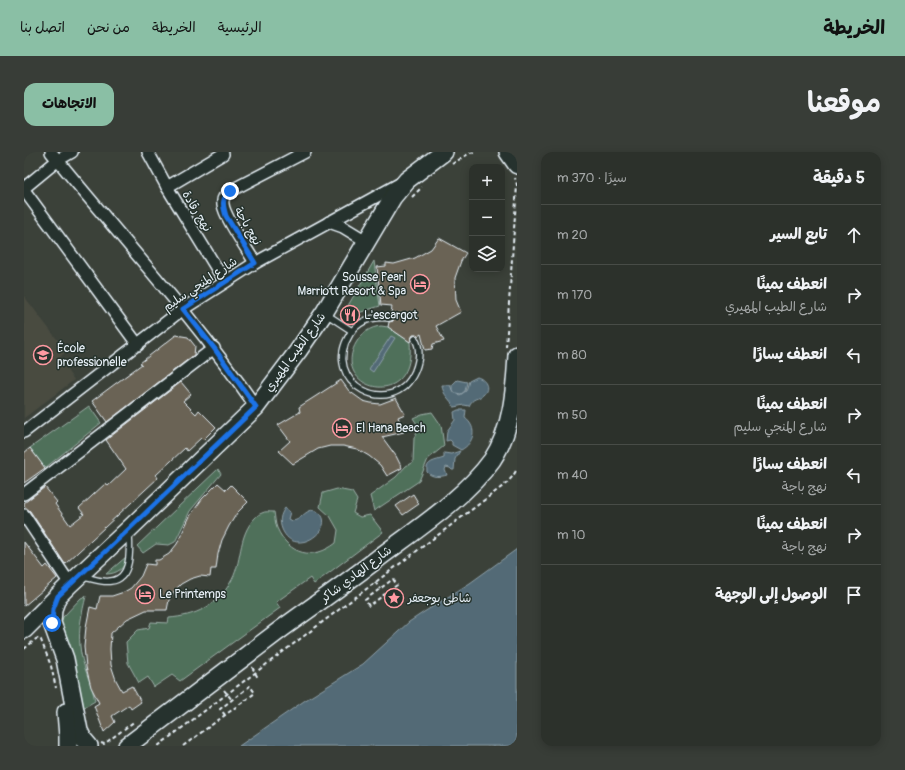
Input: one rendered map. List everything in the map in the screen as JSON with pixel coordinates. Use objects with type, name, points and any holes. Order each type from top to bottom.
[{"type":"main road","name":"شارع الطيب المهيري","points":[[25,629],[69,585],[256,407],[324,313],[393,197],[407,180],[444,152]]},
{"type":"main road","points":[[508,152],[516,171]]},
{"type":"main road","name":"شارع الهادي شاكر","points":[[127,746],[360,572],[445,507],[471,484],[492,459],[504,436],[511,411],[516,377],[511,352]]},
{"type":"main road","points":[[69,585],[53,609],[52,623],[65,659],[79,731],[83,739],[93,744]]},
{"type":"main road","points":[[25,629],[32,628],[43,632],[47,636],[53,648],[58,662],[67,718],[68,746]]},
{"type":"street","points":[[72,152],[54,156],[24,189],[138,345]]},
{"type":"street","name":"نهج رقادة","points":[[148,152],[167,187],[225,282]]},
{"type":"street","name":"نهج باجة","points":[[255,263],[226,216],[223,199],[230,191],[305,152]]},
{"type":"street","points":[[167,187],[223,154]]},
{"type":"street","points":[[54,156],[183,309],[214,348],[256,407]]},
{"type":"street","name":"شارع المنجي سليم","points":[[24,432],[183,309],[255,263],[407,180]]},
{"type":"street","points":[[329,222],[343,227],[366,241]]},
{"type":"street","points":[[24,494],[214,348]]},
{"type":"street","points":[[24,515],[69,585]]},
{"type":"lane","points":[[324,313],[352,331]]},
{"type":"lane","points":[[390,318],[373,318],[362,322],[352,331],[344,348],[342,360],[345,371],[351,382],[370,394],[382,395],[394,393],[404,387],[412,378],[418,364],[419,353],[415,338]]},
{"type":"lane","points":[[69,585],[103,581],[111,582],[118,579],[126,571],[129,560],[129,529]]},
{"type":"path","points":[[511,352],[517,185],[516,171]]},
{"type":"path","points":[[158,746],[507,483],[514,476],[517,469]]},
{"type":"path","points":[[393,579],[397,585],[369,606],[365,600],[380,589],[393,579]]},
{"type":"path","points":[[375,582],[380,589]]},
{"type":"path","points":[[24,649],[36,639],[39,638],[41,640],[51,666],[56,689]]},
{"type":"path","points":[[251,666],[258,678]]},
{"type":"path","points":[[183,746],[255,693],[250,686],[220,709],[225,715]]},
{"type":"path","points":[[93,744],[104,744],[140,717]]},
{"type":"shaded area","name":"École professionelle","points":[[24,296],[66,351],[59,359],[74,380],[24,418]]},
{"type":"green space","points":[[374,261],[380,306],[352,315],[346,309]]},
{"type":"green space","points":[[381,326],[388,327],[410,342],[408,364],[400,379],[389,386],[376,387],[363,382],[354,373],[351,359],[356,343],[361,336],[370,329]]},
{"type":"green space","points":[[89,406],[101,423],[45,468],[30,448]]},
{"type":"green space","points":[[432,412],[441,425],[444,446],[428,459],[419,481],[374,511],[370,496],[396,477],[406,466],[413,462],[414,438],[419,427],[413,418]]},
{"type":"green space","points":[[218,469],[221,474],[190,511],[175,542],[169,545],[156,544],[143,553],[137,546]]},
{"type":"green space","points":[[337,489],[352,492],[357,500],[353,513],[360,517],[370,515],[383,532],[314,584],[310,578],[276,602],[280,608],[180,681],[172,675],[154,687],[148,677],[139,683],[128,663],[126,642],[138,630],[149,628],[151,622],[168,623],[169,618],[196,612],[212,604],[219,598],[225,591],[234,575],[245,533],[249,525],[259,514],[263,512],[274,512],[276,526],[282,537],[288,544],[302,552],[319,552],[336,543],[338,530],[330,516],[320,507],[323,493]]},
{"type":"green space","points":[[126,557],[126,561],[120,570],[114,573],[106,574]]},
{"type":"green space","points":[[86,596],[80,627],[80,646],[82,660],[92,687],[95,701],[83,708],[72,678],[77,675],[61,624],[63,617],[81,598]]},
{"type":"water","points":[[391,336],[395,338],[373,372],[369,369]]},
{"type":"water","points":[[477,377],[485,382],[487,390],[481,397],[472,401],[469,406],[464,405],[454,407],[445,394],[442,385],[450,385],[453,392],[460,395],[466,391],[469,381]]},
{"type":"water","points":[[457,380],[467,382],[465,391],[461,394],[452,390],[452,385]]},
{"type":"water","points":[[458,410],[466,410],[465,418],[472,426],[473,431],[473,435],[469,443],[461,450],[452,445],[450,440],[446,441],[447,431],[455,420],[454,412]]},
{"type":"water","points":[[460,451],[455,459],[454,470],[446,467],[445,470],[447,475],[436,476],[427,472],[429,464],[444,458],[444,453],[451,454]]},
{"type":"water","points":[[285,508],[290,512],[288,519],[292,521],[310,511],[313,510],[318,512],[323,518],[323,525],[313,538],[296,542],[288,538],[280,523],[282,513]]},
{"type":"water","points":[[517,549],[517,746],[239,746],[304,701],[363,664],[409,622],[470,583]]},
{"type":"building","name":"Sousse Pearl Marriott Resort & Spa","points":[[439,238],[466,253],[461,261],[455,278],[456,300],[461,312],[436,326],[444,341],[433,344],[432,349],[425,350],[421,334],[418,336],[413,335],[410,342],[388,327],[389,322],[393,321],[394,317],[391,314],[392,306],[381,305],[377,267],[386,266],[386,263],[394,264],[415,258],[431,249]]},
{"type":"building","points":[[176,335],[188,337],[195,346],[194,355],[107,422],[92,401],[142,364],[140,363]]},
{"type":"building","name":"El Hana Beach","points":[[341,380],[349,391],[363,401],[380,404],[396,398],[405,414],[398,417],[404,432],[382,437],[396,456],[402,468],[387,476],[380,465],[369,456],[357,449],[343,446],[330,446],[318,449],[293,464],[279,451],[290,441],[278,425],[300,412],[299,407]]},
{"type":"building","points":[[181,382],[191,394],[183,401],[196,414],[199,410],[216,427],[203,440],[201,438],[187,451],[185,448],[156,475],[158,478],[65,564],[30,511],[24,506],[24,503],[45,487],[57,502],[55,504],[70,525],[84,514],[79,508],[106,483],[108,486],[126,469],[106,440]]},
{"type":"building","points":[[30,448],[45,468],[24,483],[24,453]]},
{"type":"building","name":"Le Printemps","points":[[218,483],[226,490],[231,485],[248,502],[237,513],[229,526],[222,540],[216,569],[211,569],[210,577],[200,576],[181,584],[174,591],[169,600],[167,610],[146,610],[127,619],[111,633],[111,665],[116,680],[122,691],[132,686],[141,702],[131,709],[129,705],[112,716],[115,722],[104,732],[94,706],[99,703],[91,687],[86,667],[84,647],[90,607],[97,609],[100,596],[112,596],[131,588],[141,576],[146,564],[155,565],[155,560],[159,560],[169,554],[177,544],[190,516],[202,499]]},
{"type":"building","points":[[413,494],[419,504],[403,515],[396,506]]},
{"type":"building","points":[[24,542],[44,568],[47,565],[57,578],[24,606]]},
{"type":"place","name":"Sousse Pearl Marriott Resort & Spa","points":[[420,284]]},
{"type":"place","name":"L'escargot","points":[[350,315]]},
{"type":"place","name":"École professionelle","points":[[43,355]]},
{"type":"place","name":"El Hana Beach","points":[[342,428]]},
{"type":"place","name":"Le Printemps","points":[[145,594]]},
{"type":"place","name":"شاطئ بوجعفر","points":[[394,598]]},
{"type":"route","points":[[52,623],[53,609],[58,596],[256,407],[214,348],[183,309],[255,263],[226,216],[223,199],[230,191]]}]
